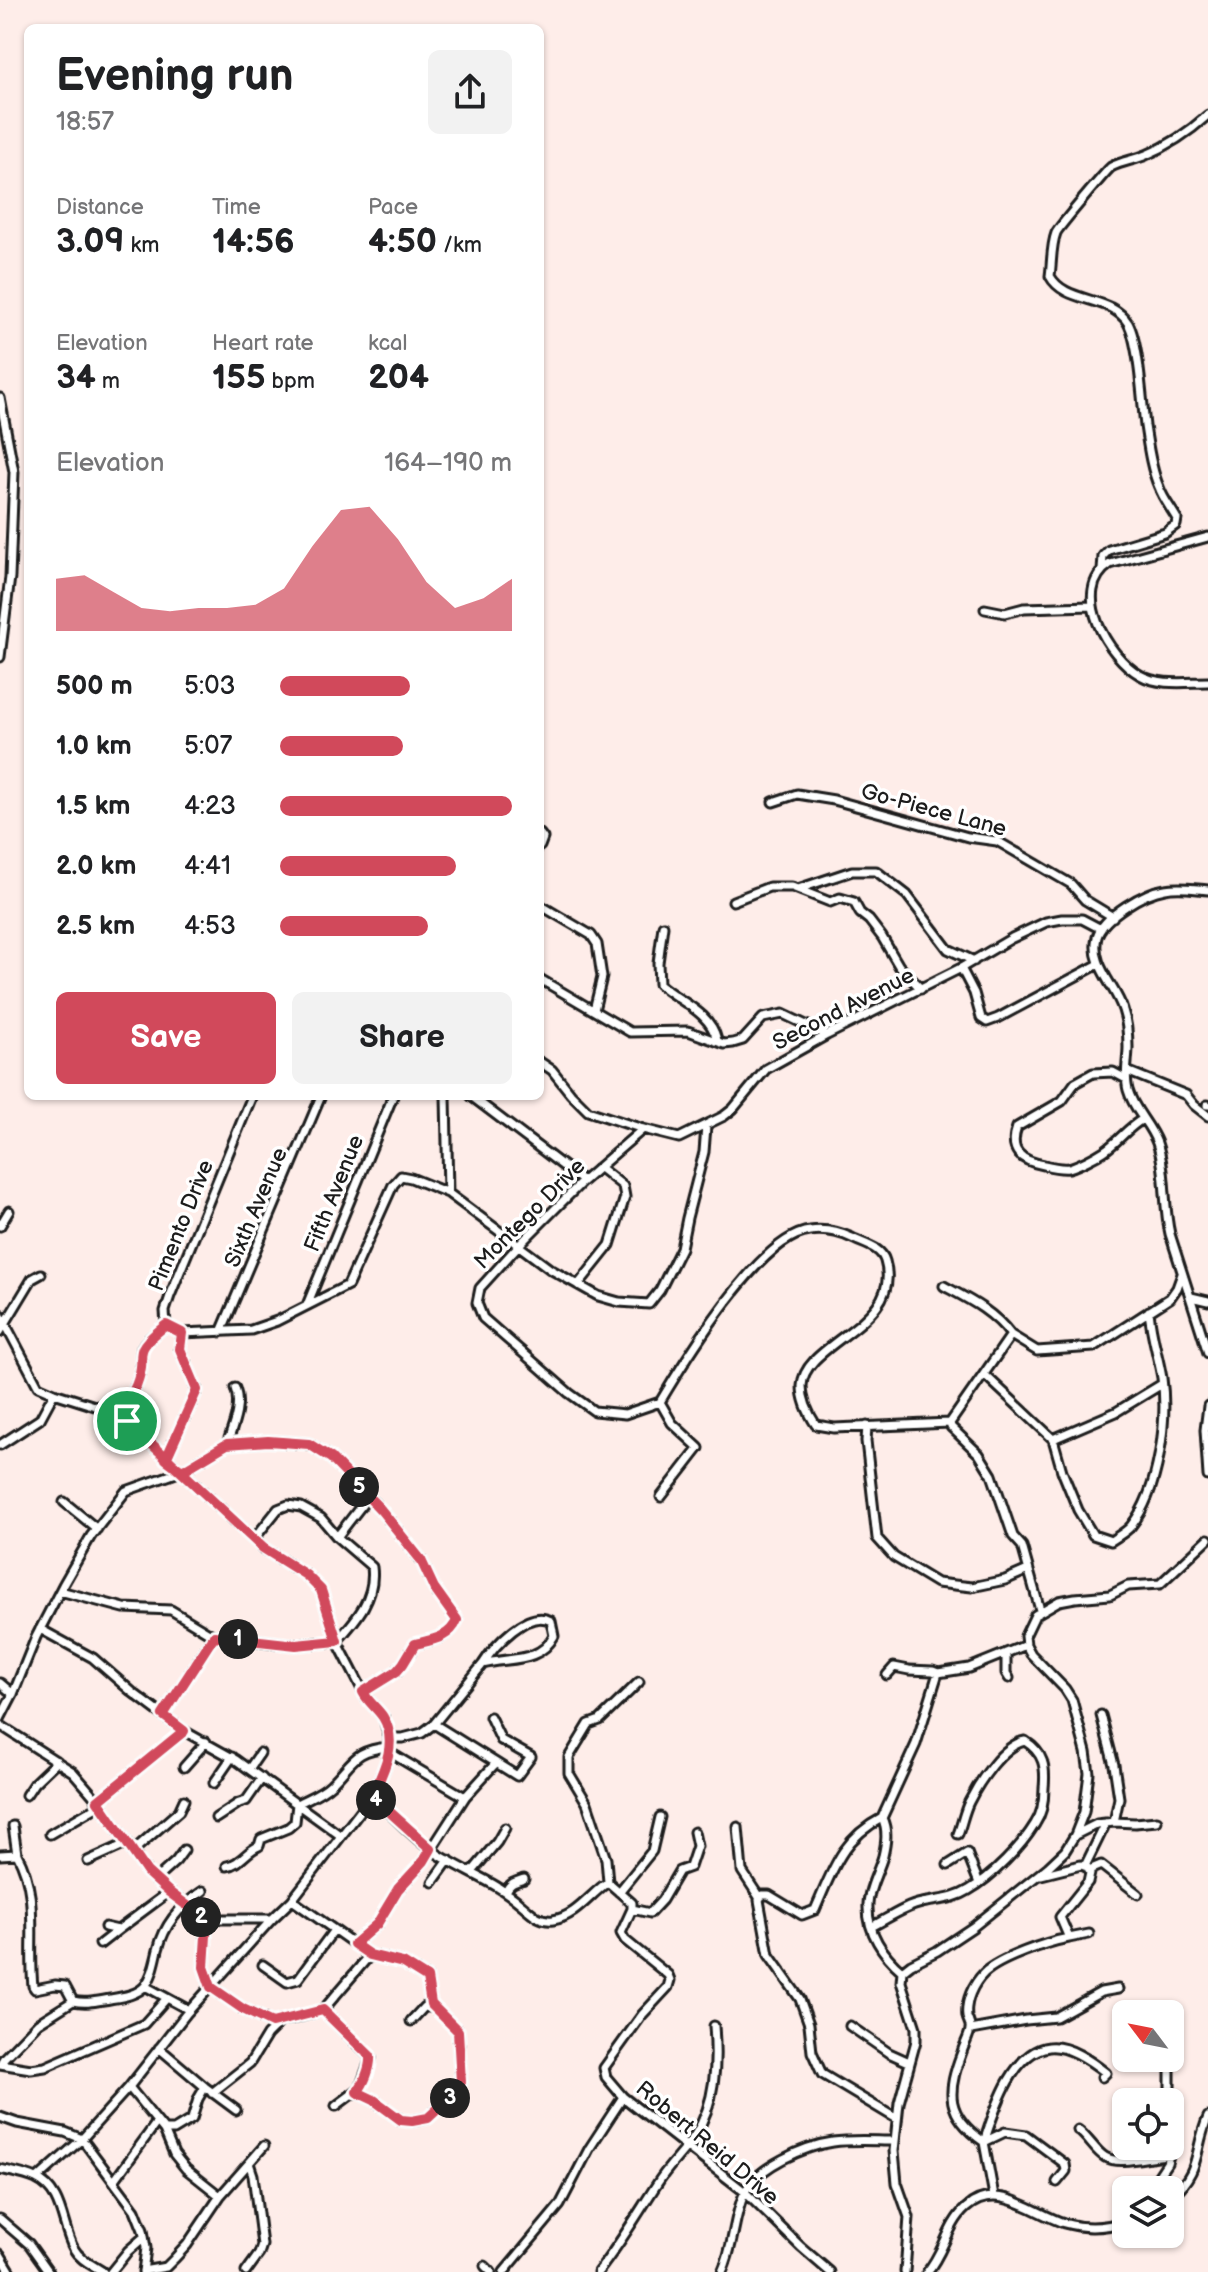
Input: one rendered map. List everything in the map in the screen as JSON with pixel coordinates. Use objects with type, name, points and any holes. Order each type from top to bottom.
[{"type":"street","points":[[1208,115],[1174,142],[1106,171],[1058,228],[1050,276],[1065,290],[1118,312],[1130,327],[1158,485],[1177,519],[1176,525],[1165,533],[1106,552],[1093,594],[1092,606],[1097,623],[1124,662],[1138,674],[1151,680],[1208,682]]},
{"type":"street","points":[[0,398],[14,472],[10,577],[0,657]]},
{"type":"street","points":[[1102,570],[1128,558],[1208,537]]},
{"type":"street","points":[[985,609],[1005,613],[1024,608],[1092,606]]},
{"type":"street","name":"Go-Piece Lane","points":[[773,802],[797,794],[834,800],[968,837],[997,841],[1071,884],[1085,900],[1113,917]]},
{"type":"street","points":[[798,889],[852,871],[876,871],[907,895],[948,949],[974,961]]},
{"type":"street","points":[[733,901],[769,887],[792,887],[830,902],[840,898],[854,902],[882,937],[899,966],[921,989]]},
{"type":"street","points":[[1208,890],[1182,887],[1151,892],[1113,917],[1101,929],[1096,952],[1124,1013],[1128,1043],[1128,1092],[1158,1146],[1165,1214],[1208,1353]]},
{"type":"street","points":[[544,907],[591,935],[597,944],[602,977],[594,1010]]},
{"type":"street","name":"Second Avenue","points":[[544,1065],[588,1111],[679,1138],[733,1109],[766,1069],[961,968],[1012,938],[1046,922],[1062,919],[1082,919],[1101,929]]},
{"type":"street","points":[[663,926],[658,963],[659,984],[709,1021],[717,1040]]},
{"type":"street","points":[[961,968],[974,993],[981,1018],[987,1022],[1099,964]]},
{"type":"street","points":[[544,981],[630,1032],[688,1031],[724,1044],[739,1042],[763,1018],[783,1014],[827,1035]]},
{"type":"street","points":[[1143,1119],[1105,1151],[1070,1167],[1034,1164],[1021,1158],[1017,1149],[1017,1127],[1062,1101],[1075,1083],[1093,1073],[1126,1075],[1186,1095],[1206,1106],[1208,1116]]},
{"type":"street","name":"Pimento Drive","points":[[250,1100],[165,1311],[166,1325],[182,1333],[251,1330],[277,1321],[348,1285],[393,1185],[401,1176],[448,1193],[550,1269],[598,1296],[619,1302],[649,1304],[660,1290],[681,1248],[704,1152],[706,1126]]},
{"type":"street","name":"Sixth Avenue","points":[[221,1332],[319,1100]]},
{"type":"street","name":"Fifth Avenue","points":[[306,1305],[391,1100]]},
{"type":"street","points":[[446,1100],[448,1193]]},
{"type":"street","points":[[476,1100],[583,1181]]},
{"type":"street","name":"Montego Drive","points":[[643,1129],[583,1181],[518,1246],[480,1288],[477,1303],[483,1318],[594,1411],[625,1414],[660,1402]]},
{"type":"street","points":[[578,1285],[610,1245],[625,1197],[623,1186],[599,1167]]},
{"type":"street","points":[[661,1497],[699,1448],[672,1423],[660,1402],[688,1354],[741,1283],[790,1237],[809,1231],[839,1232],[879,1250],[885,1260],[888,1280],[880,1302],[863,1322],[827,1349],[808,1369],[802,1383],[805,1406],[816,1425],[834,1428],[950,1423]]},
{"type":"street","points":[[0,1332],[32,1279],[41,1274]]},
{"type":"street","points":[[944,1286],[978,1304],[1000,1320],[1011,1335],[1037,1351],[1094,1347],[1170,1298],[1182,1274]]},
{"type":"street","points":[[1191,1297],[1208,1301]]},
{"type":"street","points":[[984,1374],[1053,1439],[1078,1510],[1093,1535],[1111,1541],[1129,1529],[1154,1484],[1160,1441],[1162,1384],[1149,1311]]},
{"type":"street","points":[[0,1314],[38,1386],[120,1414],[263,1548],[306,1575],[321,1590],[337,1641],[363,1692],[384,1718],[389,1746],[372,1796],[292,1900],[189,2010],[129,2087],[82,2139],[37,2179]]},
{"type":"street","points":[[120,1414],[140,1375],[143,1345],[166,1325]]},
{"type":"street","points":[[166,1459],[197,1390],[180,1349],[182,1333]]},
{"type":"street","points":[[950,1423],[1011,1335]]},
{"type":"street","points":[[1053,1439],[1116,1412],[1162,1384]]},
{"type":"street","points":[[227,1444],[237,1412],[235,1388]]},
{"type":"street","points":[[0,1445],[40,1419],[54,1393]]},
{"type":"street","points":[[1208,1406],[1205,1430],[1208,1476]]},
{"type":"street","points":[[950,1423],[979,1454],[992,1475],[1013,1536],[1022,1546],[1040,1610]]},
{"type":"street","points":[[867,1426],[877,1538],[894,1557],[937,1583],[972,1587],[1005,1580],[1028,1570]]},
{"type":"street","points":[[0,1719],[60,1591],[97,1529],[126,1491],[182,1471],[227,1444],[268,1441],[309,1444],[331,1458],[421,1560],[434,1588],[457,1620],[451,1631],[440,1638],[415,1644],[397,1671],[363,1692]]},
{"type":"street","points":[[337,1537],[368,1497]]},
{"type":"street","points":[[64,1502],[97,1529]]},
{"type":"street","points":[[60,1591],[124,1608],[171,1610],[214,1636],[296,1645],[337,1641],[353,1624],[367,1600],[374,1583],[372,1567],[337,1537],[321,1518],[301,1507],[288,1505],[278,1509],[254,1539]]},
{"type":"street","points":[[905,2272],[910,2227],[894,2169],[895,2141],[916,2028],[901,1982],[902,1971],[973,1927],[1037,1876],[1065,1851],[1084,1812],[1089,1773],[1077,1716],[1065,1689],[1026,1645],[1029,1625],[1040,1610],[1059,1601],[1110,1595],[1128,1586],[1160,1584],[1208,1539]]},
{"type":"street","points":[[297,1804],[328,1786],[363,1752],[422,1733],[434,1724],[502,1640],[523,1623],[543,1617],[551,1621],[554,1636],[544,1650],[524,1659],[483,1664]]},
{"type":"street","points":[[40,1629],[93,1658],[184,1731],[232,1757],[341,1836]]},
{"type":"street","points":[[163,1715],[214,1636]]},
{"type":"street","points":[[887,1675],[894,1667],[938,1673],[969,1668],[1026,1645]]},
{"type":"street","points":[[1006,1653],[1009,1678]]},
{"type":"street","points":[[759,1897],[769,1895],[802,1915],[815,1910],[840,1854],[882,1818],[916,1744],[938,1673]]},
{"type":"street","points":[[639,1682],[600,1720],[589,1724],[569,1757],[569,1773],[587,1803],[606,1859],[608,1882],[632,1903],[632,1909],[650,1913],[662,1900],[679,1871],[690,1867],[697,1846],[694,1832]]},
{"type":"street","points":[[0,1683],[13,1694]]},
{"type":"street","points":[[1087,1868],[1119,1798],[1101,1715]]},
{"type":"street","points":[[434,1724],[517,1776],[531,1757],[501,1740],[490,1717]]},
{"type":"street","points":[[0,1725],[73,1772],[155,1880],[205,1919],[272,1919]]},
{"type":"street","points":[[50,1834],[99,1803],[184,1731]]},
{"type":"street","points":[[871,1927],[919,1903],[947,1900],[970,1889],[1008,1859],[1036,1823],[1044,1798],[1046,1768],[1034,1746],[1025,1741],[1008,1747],[968,1803],[958,1834]]},
{"type":"street","points":[[184,1767],[206,1742]]},
{"type":"street","points":[[389,1746],[465,1797]]},
{"type":"street","points":[[249,1769],[260,1753]]},
{"type":"street","points":[[214,1783],[232,1757]]},
{"type":"street","points":[[26,1795],[57,1761]]},
{"type":"street","points":[[354,1944],[377,1924],[398,1889],[424,1861],[465,1797],[495,1764]]},
{"type":"street","points":[[216,1818],[246,1801],[262,1778]]},
{"type":"street","points":[[372,1796],[431,1849],[506,1892],[536,1917],[555,1920],[586,1903],[608,1882]]},
{"type":"street","points":[[88,1861],[130,1847],[179,1811],[184,1800]]},
{"type":"street","points":[[227,1866],[235,1865],[252,1848],[259,1846],[261,1839],[295,1822],[297,1804]]},
{"type":"street","points":[[619,1892],[652,1851],[660,1817]]},
{"type":"street","points":[[882,1818],[887,1828],[884,1851],[867,1904],[879,1947],[902,1971]]},
{"type":"street","points":[[1075,1835],[1097,1824],[1157,1821]]},
{"type":"street","points":[[13,1826],[17,1854],[33,1904],[33,1986],[35,1989],[65,1986],[73,2001]]},
{"type":"street","points":[[738,1827],[742,1871],[759,1897],[769,1955],[800,1999],[809,2024],[812,2052],[822,2074],[897,2119]]},
{"type":"street","points":[[472,1872],[505,1828]]},
{"type":"street","points":[[155,1880],[184,1850]]},
{"type":"street","points":[[948,1865],[967,1853],[979,1883]]},
{"type":"street","points":[[0,1855],[17,1854]]},
{"type":"street","points":[[433,1882],[449,1860]]},
{"type":"street","points":[[1037,1876],[1081,1865],[1090,1873],[1088,1882],[1060,1917],[1069,1938]]},
{"type":"street","points":[[1087,1868],[1101,1865],[1138,1894]]},
{"type":"street","points":[[506,1892],[510,1885],[524,1879]]},
{"type":"street","points":[[167,1998],[144,2024],[45,2067],[31,2069],[1,2064],[38,2023],[73,2001],[83,2003],[125,1997],[140,1991],[154,1968],[161,1940],[171,1920],[185,1903],[203,1891]]},
{"type":"street","points":[[100,1944],[169,1892]]},
{"type":"street","points":[[292,1900],[370,1955],[403,1963],[427,1978],[433,2007],[458,2031],[461,2082],[454,2094],[428,2118],[401,2120],[357,2092]]},
{"type":"street","name":"Robert Reid Drive","points":[[632,1909],[621,1933],[670,1980],[668,1987],[642,2015],[604,2068],[606,2077],[623,2097],[745,2192],[830,2272]]},
{"type":"street","points":[[205,1919],[204,1967],[211,1987],[243,2009],[272,2023],[323,2010],[370,1955]]},
{"type":"street","points":[[105,1927],[118,1930]]},
{"type":"street","points":[[263,1965],[287,1982],[298,1979],[334,1930]]},
{"type":"street","points":[[984,2142],[965,2129],[950,2093],[971,2030],[967,2016],[968,2000],[975,1984],[986,1970],[1036,1947],[1089,1934]]},
{"type":"street","points":[[145,1986],[189,2010]]},
{"type":"street","points":[[971,2030],[1056,2017],[1101,1992],[1118,1989]]},
{"type":"street","points":[[411,2021],[424,2007],[433,2007]]},
{"type":"street","points":[[323,2010],[370,2056],[360,2088],[336,2106]]},
{"type":"street","points":[[164,2130],[174,2130],[192,2119],[198,2099],[250,2063],[267,2035],[279,2023]]},
{"type":"street","points":[[598,2272],[706,2116],[713,2090],[716,2058],[714,2026]]},
{"type":"street","points":[[850,2026],[889,2053],[909,2062]]},
{"type":"street","points":[[994,2196],[984,2142],[1009,2078],[1025,2060],[1037,2051],[1050,2047],[1070,2051],[1106,2073],[1102,2077]]},
{"type":"street","points":[[159,2048],[236,2110]]},
{"type":"street","points":[[129,2087],[164,2130],[180,2162],[220,2196]]},
{"type":"street","points":[[504,2272],[560,2205],[589,2149],[623,2097]]},
{"type":"street","points":[[0,2117],[82,2139],[135,2210],[146,2248],[143,2272],[166,2267],[174,2259],[220,2196],[264,2146]]},
{"type":"street","points":[[1184,2184],[1197,2161],[1208,2117]]},
{"type":"street","points":[[114,2181],[157,2122]]},
{"type":"street","points":[[1078,2130],[1105,2157],[1112,2159]]},
{"type":"street","points":[[984,2142],[1005,2132],[1026,2135],[1065,2164],[1066,2171],[1057,2182]]},
{"type":"street","points":[[722,2272],[745,2192],[755,2179],[775,2164],[817,2144],[895,2141]]},
{"type":"street","points":[[1116,2160],[1137,2160]]},
{"type":"street","points":[[246,2272],[262,2245],[249,2163]]},
{"type":"street","points":[[0,2169],[37,2179],[48,2188],[56,2198],[74,2250],[103,2272]]},
{"type":"street","points":[[927,2272],[959,2215],[982,2198],[1004,2197],[1064,2223],[1090,2228],[1112,2224]]},
{"type":"street","points":[[0,2219],[29,2244],[49,2272]]},
{"type":"street","points":[[111,2272],[144,2237]]},
{"type":"street","points":[[0,2254],[11,2272]]},
{"type":"route","points":[[127,1421],[120,1414],[140,1375],[143,1345],[166,1325],[182,1333],[180,1349],[197,1390],[166,1459],[182,1471],[227,1444],[268,1441],[309,1444],[331,1458],[381,1510],[421,1560],[434,1588],[457,1620],[451,1631],[440,1638],[415,1644],[397,1671],[363,1692],[384,1718],[389,1738],[389,1752],[372,1796],[431,1849],[398,1889],[377,1924],[354,1944],[370,1955],[403,1963],[427,1978],[431,2004],[458,2031],[461,2082],[454,2094],[428,2118],[401,2120],[357,2092],[370,2056],[323,2010],[272,2023],[243,2009],[211,1987],[204,1967],[205,1919],[147,1872],[98,1801],[184,1731],[163,1715],[214,1636],[296,1645],[337,1641],[321,1590],[306,1575],[263,1548],[166,1459],[127,1421]]}]
